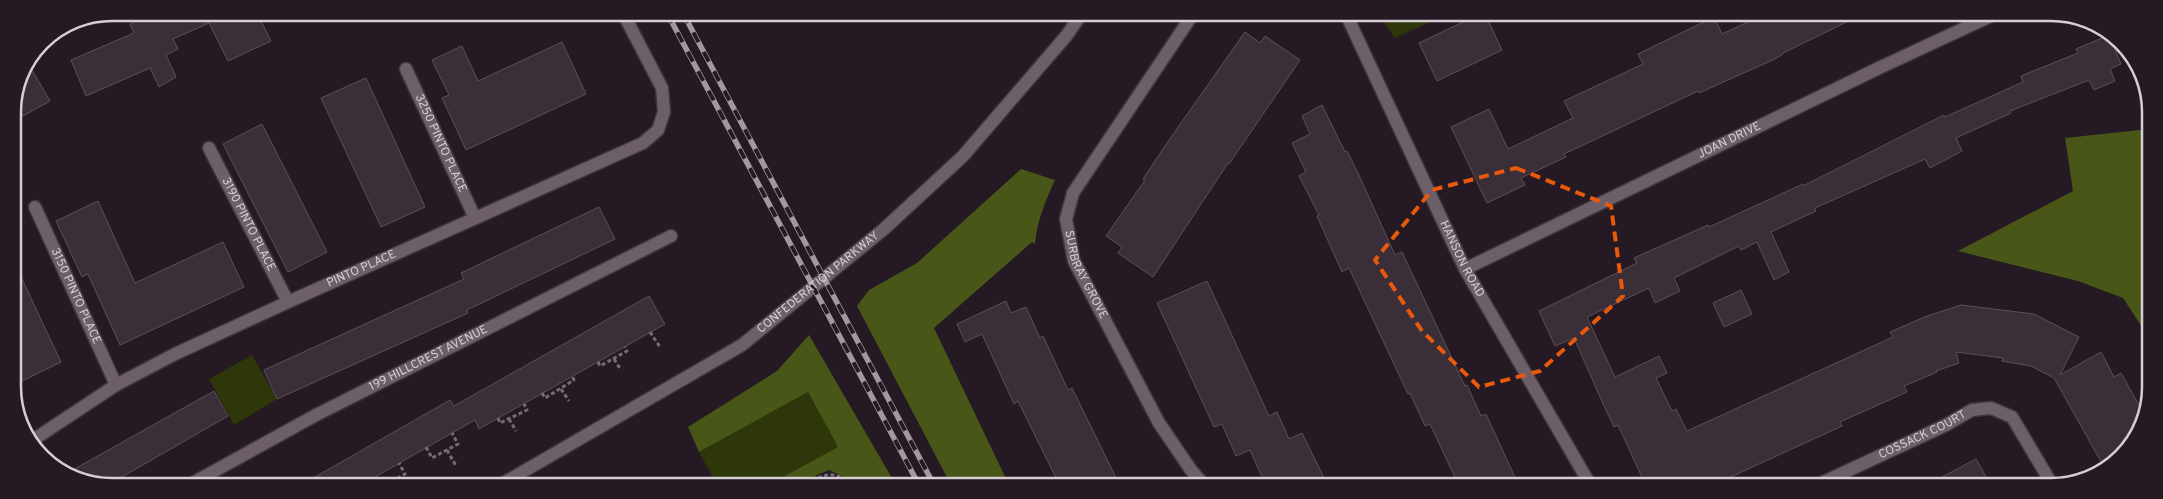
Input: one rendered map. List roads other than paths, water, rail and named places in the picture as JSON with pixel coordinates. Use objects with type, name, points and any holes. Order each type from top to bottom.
[{"type":"street","name":"PINTO PLACE","points":[[37,437],[116,385],[175,354],[643,143],[658,130],[664,112],[662,88],[627,21]]},
{"type":"street","name":"CONFEDERATION PARKWAY","points":[[512,478],[750,339],[884,228],[963,156],[1067,35],[1077,21]]},
{"type":"street","name":"SURBRAY GROVE","points":[[1189,21],[1073,193],[1066,219],[1074,261],[1154,415],[1198,478]]},
{"type":"street","name":"HANSON ROAD","points":[[1349,21],[1465,269],[1586,478]]},
{"type":"street","name":"JOAN DRIVE","points":[[1465,269],[1980,21]]},
{"type":"street","name":"3250 PINTO PLACE","points":[[406,69],[476,218]]},
{"type":"street","name":"3190 PINTO PLACE","points":[[209,148],[288,302]]},
{"type":"street","name":"3150 PINTO PLACE","points":[[35,207],[116,385]]},
{"type":"street","name":"199 HILLCREST AVENUE","points":[[202,478],[316,415],[671,236]]},
{"type":"street","name":"COSSACK COURT","points":[[1832,478],[1946,425],[1972,410],[1991,408],[2012,417],[2048,478]]},
{"type":"railway","points":[[671,21],[915,478]]},
{"type":"railway","points":[[687,21],[930,478]]}]
